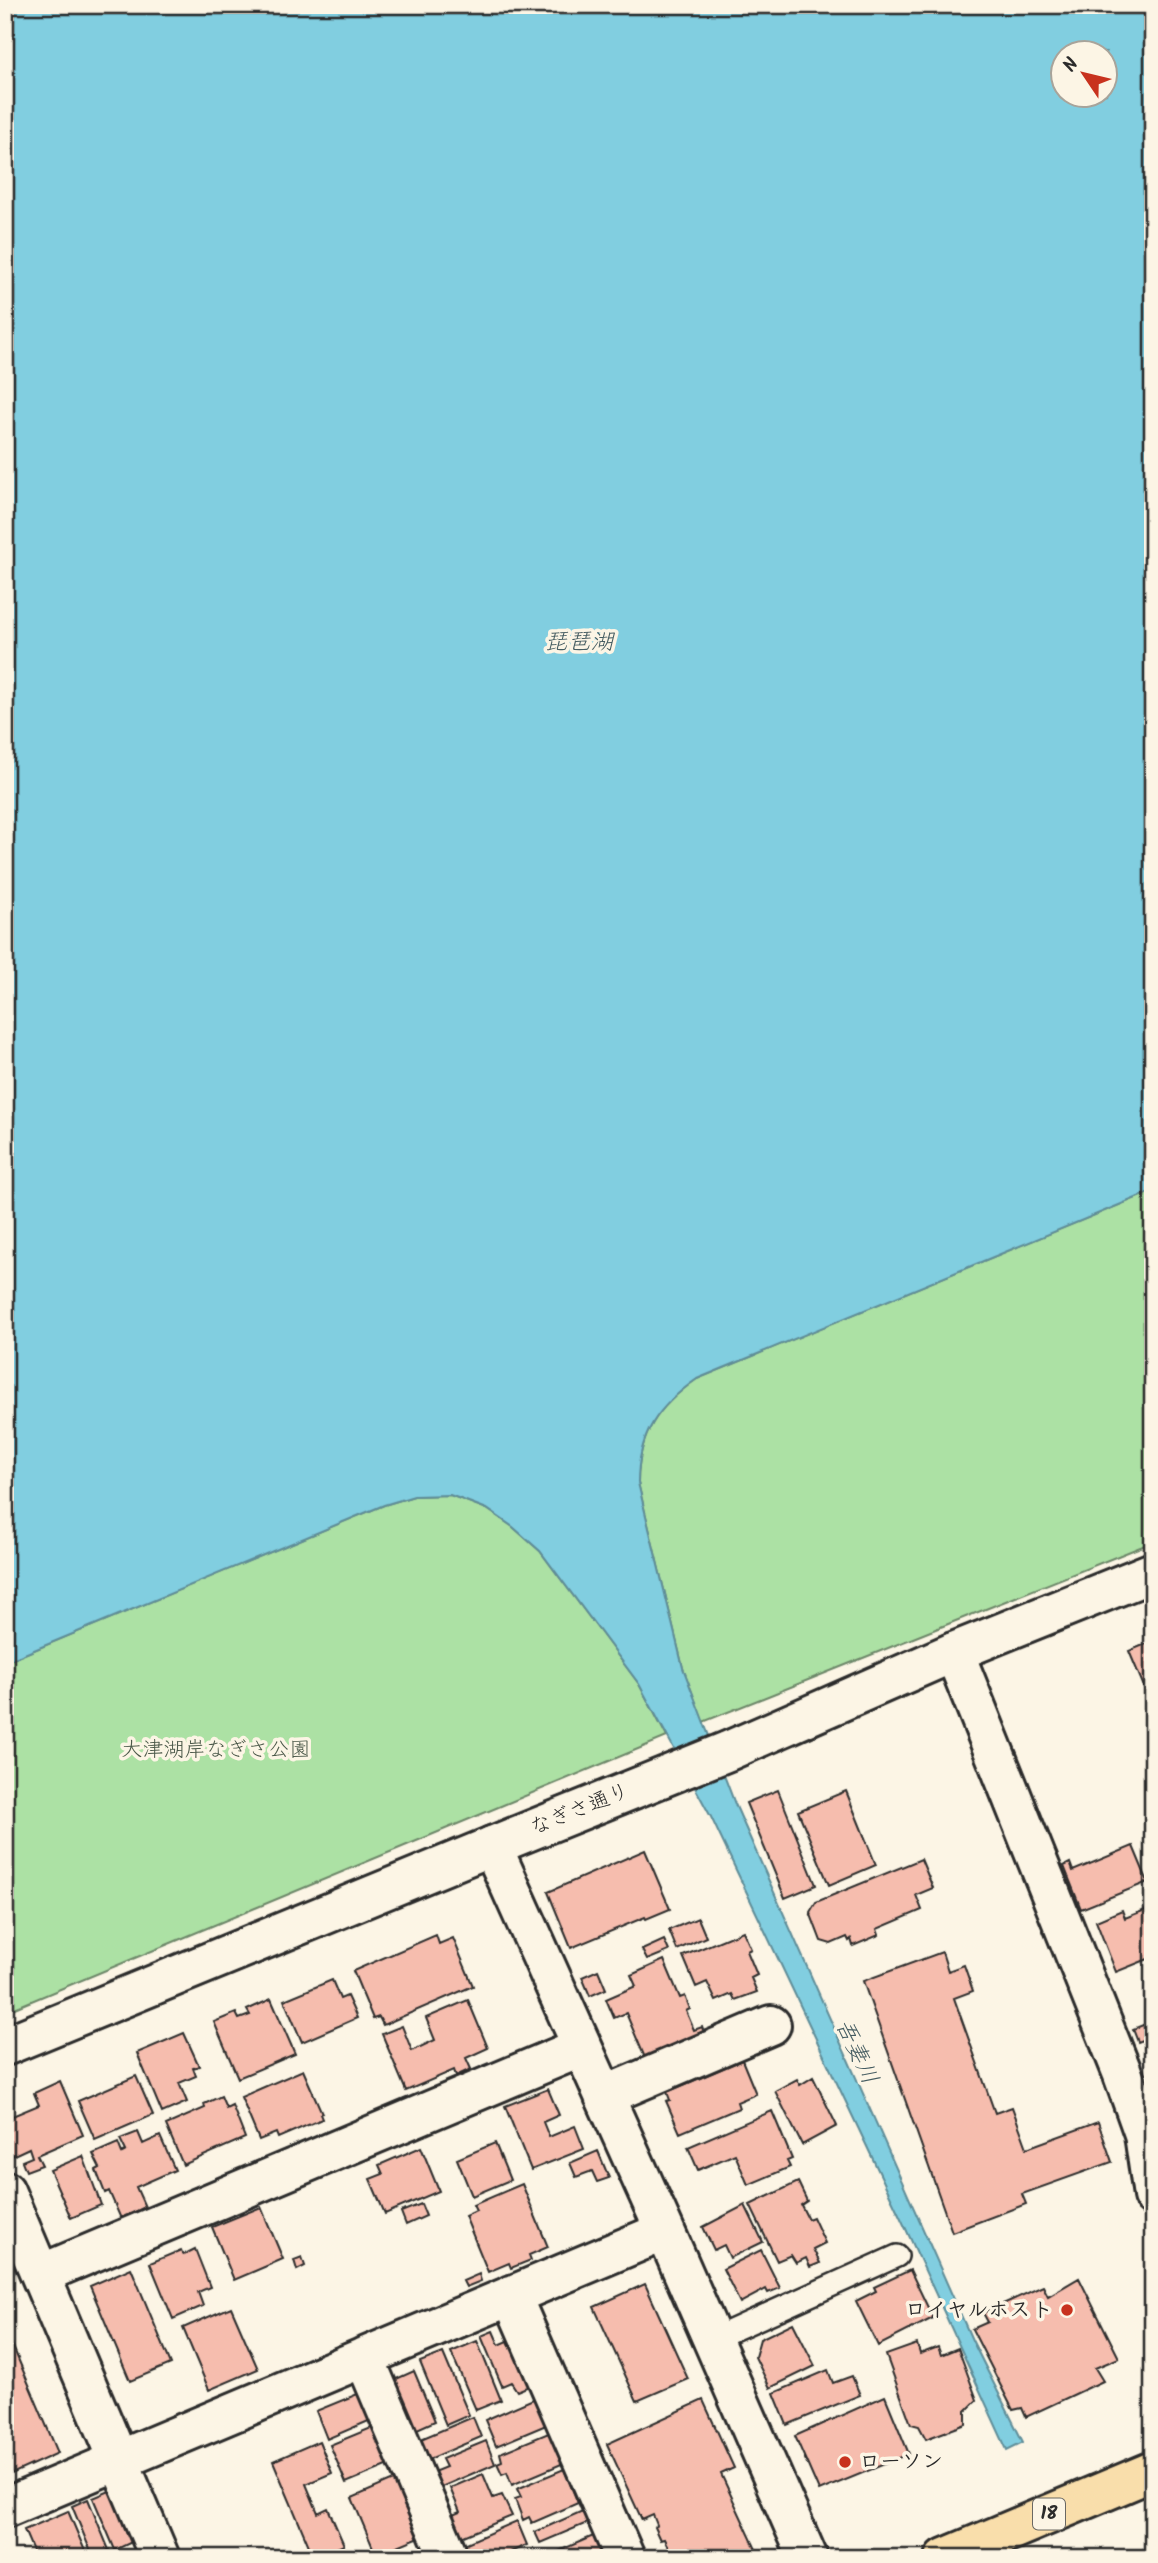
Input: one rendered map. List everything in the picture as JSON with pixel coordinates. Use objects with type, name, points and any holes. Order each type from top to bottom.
[{"type":"main road","name":"18","points":[[946,2558],[1153,2471]]},
{"type":"street","name":"なぎさ通り","points":[[5,2046],[728,1751],[954,1652],[1153,1572]]},
{"type":"street","points":[[954,1652],[1122,2071],[1143,2101],[1144,2134],[1153,2196]]},
{"type":"street","points":[[492,1846],[808,2558]]},
{"type":"street","points":[[604,2096],[771,2025]]},
{"type":"street","points":[[41,2274],[582,2047]]},
{"type":"street","points":[[5,2191],[160,2558]]},
{"type":"street","points":[[5,2508],[665,2231]]},
{"type":"street","points":[[511,2295],[625,2558]]},
{"type":"street","points":[[364,2357],[449,2558]]},
{"type":"lane","points":[[713,2339],[897,2256]]},
{"type":"green space","points":[[1153,1191],[1153,1542],[703,1722],[683,1668],[638,1483],[646,1436],[661,1411],[697,1379]]},
{"type":"green space","name":"大津湖岸なぎさ公園","points":[[450,1495],[487,1509],[540,1551],[639,1684],[667,1737],[5,2012],[5,1662],[384,1505],[414,1496]]},
{"type":"water","name":"琵琶湖","points":[[5,5],[1153,5],[1153,1191],[697,1379],[671,1400],[653,1423],[642,1450],[638,1483],[683,1668],[735,1804],[972,2340],[1023,2442],[1007,2450],[906,2229],[711,1817],[639,1684],[540,1551],[513,1527],[487,1509],[450,1495],[414,1496],[384,1505],[5,1662]]},
{"type":"building","points":[[1153,1641],[1153,1708],[1129,1651]]},
{"type":"building","points":[[778,1790],[816,1885],[785,1898],[746,1803]]},
{"type":"building","points":[[846,1791],[876,1865],[829,1885],[798,1811]]},
{"type":"building","points":[[1133,1846],[1148,1882],[1081,1909],[1064,1866],[1070,1863],[1073,1871]]},
{"type":"building","points":[[645,1850],[670,1909],[571,1948],[548,1892]]},
{"type":"building","points":[[921,1859],[933,1888],[916,1895],[922,1910],[877,1929],[879,1935],[853,1946],[851,1939],[849,1941],[847,1937],[831,1944],[821,1941],[810,1912],[816,1902]]},
{"type":"building","points":[[1153,1907],[1153,1957],[1116,1972],[1096,1921],[1122,1910],[1125,1918]]},
{"type":"building","points":[[698,1918],[706,1937],[677,1950],[669,1930]]},
{"type":"building","points":[[743,1931],[751,1949],[747,1951],[757,1975],[751,1978],[757,1992],[735,2000],[732,1994],[716,2001],[707,1982],[696,1987],[683,1956]]},
{"type":"building","points":[[436,1935],[439,1944],[453,1938],[473,1986],[383,2025],[379,2017],[373,2019],[353,1971]]},
{"type":"building","points":[[664,1940],[669,1951],[647,1960],[642,1950]]},
{"type":"building","points":[[942,1952],[948,1971],[964,1965],[973,1991],[954,1998],[995,2113],[1012,2107],[1027,2148],[1098,2122],[1112,2162],[1022,2194],[1026,2204],[952,2232],[863,1981]]},
{"type":"building","points":[[664,1960],[680,1998],[685,1996],[690,2009],[686,2011],[694,2030],[702,2027],[704,2033],[645,2058],[626,2013],[614,2018],[606,1999],[636,1986],[631,1975]]},
{"type":"building","points":[[598,1970],[606,1989],[590,1996],[582,1977]]},
{"type":"building","points":[[332,1980],[340,1999],[347,1996],[357,2018],[302,2042],[284,2000]]},
{"type":"building","points":[[271,1999],[295,2054],[238,2078],[214,2022],[236,2013],[239,2019],[250,2015],[247,2010]]},
{"type":"building","points":[[468,2000],[488,2048],[466,2058],[471,2069],[456,2076],[454,2070],[406,2091],[382,2034],[402,2026],[412,2051],[435,2040],[426,2018]]},
{"type":"building","points":[[1153,2021],[1153,2036],[1138,2042],[1133,2029]]},
{"type":"building","points":[[184,2033],[199,2066],[193,2068],[196,2076],[179,2083],[187,2102],[162,2113],[137,2053]]},
{"type":"building","points":[[742,2060],[756,2094],[737,2102],[739,2108],[680,2133],[666,2101],[670,2100],[667,2092]]},
{"type":"building","points":[[303,2070],[322,2113],[322,2119],[278,2138],[276,2133],[259,2140],[241,2097]]},
{"type":"building","points":[[136,2076],[153,2115],[95,2140],[78,2101]]},
{"type":"building","points":[[813,2077],[837,2126],[802,2145],[775,2091],[797,2079],[800,2085]]},
{"type":"building","points":[[60,2081],[83,2135],[37,2155],[42,2165],[26,2171],[22,2161],[32,2157],[29,2148],[12,2156],[5,2141],[5,2108],[10,2117],[39,2105],[34,2093]]},
{"type":"building","points":[[548,2089],[559,2115],[543,2122],[549,2137],[575,2126],[584,2149],[531,2170],[505,2106]]},
{"type":"building","points":[[221,2096],[226,2108],[232,2105],[245,2138],[183,2165],[166,2125],[205,2108],[204,2104]]},
{"type":"building","points":[[772,2111],[792,2159],[787,2161],[790,2167],[748,2185],[735,2154],[698,2170],[688,2147]]},
{"type":"building","points":[[138,2132],[143,2144],[160,2136],[175,2170],[136,2187],[145,2207],[121,2219],[109,2191],[105,2193],[96,2170],[100,2168],[93,2154],[118,2143],[122,2153],[126,2151],[120,2139]]},
{"type":"building","points":[[495,2143],[510,2180],[472,2196],[457,2159]]},
{"type":"building","points":[[421,2147],[439,2191],[385,2214],[370,2179],[383,2174],[379,2165]]},
{"type":"building","points":[[598,2151],[609,2178],[597,2182],[592,2171],[576,2177],[570,2163]]},
{"type":"building","points":[[83,2156],[101,2205],[71,2218],[50,2170]]},
{"type":"building","points":[[798,2182],[807,2201],[801,2205],[808,2219],[813,2217],[825,2243],[813,2249],[820,2263],[810,2267],[806,2258],[796,2263],[791,2255],[777,2261],[750,2205]]},
{"type":"building","points":[[522,2184],[548,2247],[529,2255],[531,2260],[511,2268],[509,2263],[488,2272],[465,2216],[476,2211],[473,2205]]},
{"type":"building","points":[[421,2204],[426,2216],[406,2225],[401,2212]]},
{"type":"building","points":[[745,2205],[763,2242],[730,2258],[724,2245],[714,2250],[703,2227]]},
{"type":"building","points":[[261,2207],[283,2259],[234,2280],[212,2227]]},
{"type":"building","points":[[195,2249],[210,2287],[198,2292],[203,2306],[173,2319],[150,2263],[181,2250],[183,2255]]},
{"type":"building","points":[[761,2250],[780,2288],[768,2293],[766,2289],[740,2303],[723,2269]]},
{"type":"building","points":[[302,2257],[305,2266],[297,2270],[294,2260]]},
{"type":"building","points":[[131,2268],[171,2364],[130,2381],[90,2286]]},
{"type":"building","points":[[910,2270],[933,2318],[878,2346],[856,2301],[876,2291],[874,2287]]},
{"type":"building","points":[[479,2274],[481,2281],[466,2287],[463,2281]]},
{"type":"building","points":[[1079,2278],[1119,2358],[1095,2368],[1103,2381],[1026,2417],[1022,2408],[1013,2410],[972,2329],[988,2322],[983,2313],[1043,2286],[1048,2296]]},
{"type":"building","points":[[645,2284],[688,2379],[637,2401],[594,2307]]},
{"type":"building","points":[[231,2307],[258,2369],[209,2390],[183,2328]]},
{"type":"building","points":[[793,2323],[815,2366],[770,2388],[755,2357],[760,2339]]},
{"type":"building","points":[[5,2328],[58,2453],[5,2477]]},
{"type":"building","points":[[493,2331],[499,2345],[515,2338],[534,2384],[517,2391],[511,2382],[502,2386],[481,2336]]},
{"type":"building","points":[[477,2341],[501,2400],[476,2410],[451,2352]]},
{"type":"building","points":[[917,2344],[920,2354],[938,2347],[941,2355],[958,2348],[977,2400],[966,2411],[966,2424],[926,2439],[919,2426],[911,2424],[886,2355]]},
{"type":"building","points":[[443,2353],[469,2415],[446,2425],[420,2362]]},
{"type":"building","points":[[828,2370],[833,2383],[852,2376],[860,2395],[787,2425],[774,2393]]},
{"type":"building","points":[[414,2371],[435,2421],[415,2430],[394,2380]]},
{"type":"building","points":[[360,2393],[371,2420],[327,2439],[316,2411]]},
{"type":"building","points":[[540,2396],[551,2423],[496,2446],[485,2420]]},
{"type":"building","points":[[885,2396],[909,2454],[819,2491],[795,2436]]},
{"type":"building","points":[[703,2400],[734,2468],[721,2474],[760,2558],[673,2558],[664,2539],[660,2540],[654,2527],[657,2525],[653,2515],[642,2520],[607,2444]]},
{"type":"building","points":[[473,2417],[481,2437],[425,2461],[416,2441]]},
{"type":"building","points":[[376,2426],[392,2464],[346,2483],[330,2445]]},
{"type":"building","points":[[551,2432],[564,2463],[512,2485],[507,2472],[502,2474],[497,2463],[502,2461],[500,2453]]},
{"type":"building","points":[[319,2441],[332,2473],[306,2484],[318,2513],[328,2508],[344,2545],[314,2558],[273,2461]]},
{"type":"building","points":[[486,2441],[495,2464],[432,2491],[426,2475],[446,2467],[442,2459]]},
{"type":"building","points":[[564,2469],[578,2503],[532,2523],[529,2517],[523,2520],[515,2499],[521,2497],[517,2489]]},
{"type":"building","points":[[483,2474],[493,2498],[502,2495],[512,2516],[459,2538],[450,2516],[460,2512],[450,2488]]},
{"type":"building","points":[[398,2478],[422,2536],[376,2555],[352,2498]]},
{"type":"building","points":[[112,2490],[134,2541],[115,2550],[93,2498]]},
{"type":"building","points":[[88,2499],[109,2550],[93,2557],[72,2506]]},
{"type":"building","points":[[587,2509],[592,2521],[540,2543],[535,2532]]},
{"type":"building","points":[[68,2511],[88,2558],[36,2558],[24,2530]]},
{"type":"building","points":[[517,2521],[527,2545],[496,2558],[468,2558],[462,2545]]},
{"type":"building","points":[[598,2534],[608,2558],[547,2556]]},
{"type":"railway","points":[[1148,2558],[1153,2556]]},
{"type":"place","name":"ロイヤルホスト","points":[[1067,2310]]},
{"type":"place","name":"ローソン","points":[[845,2462]]},
{"type":"water label","name":"吾妻川","points":[[856,2052]]}]
